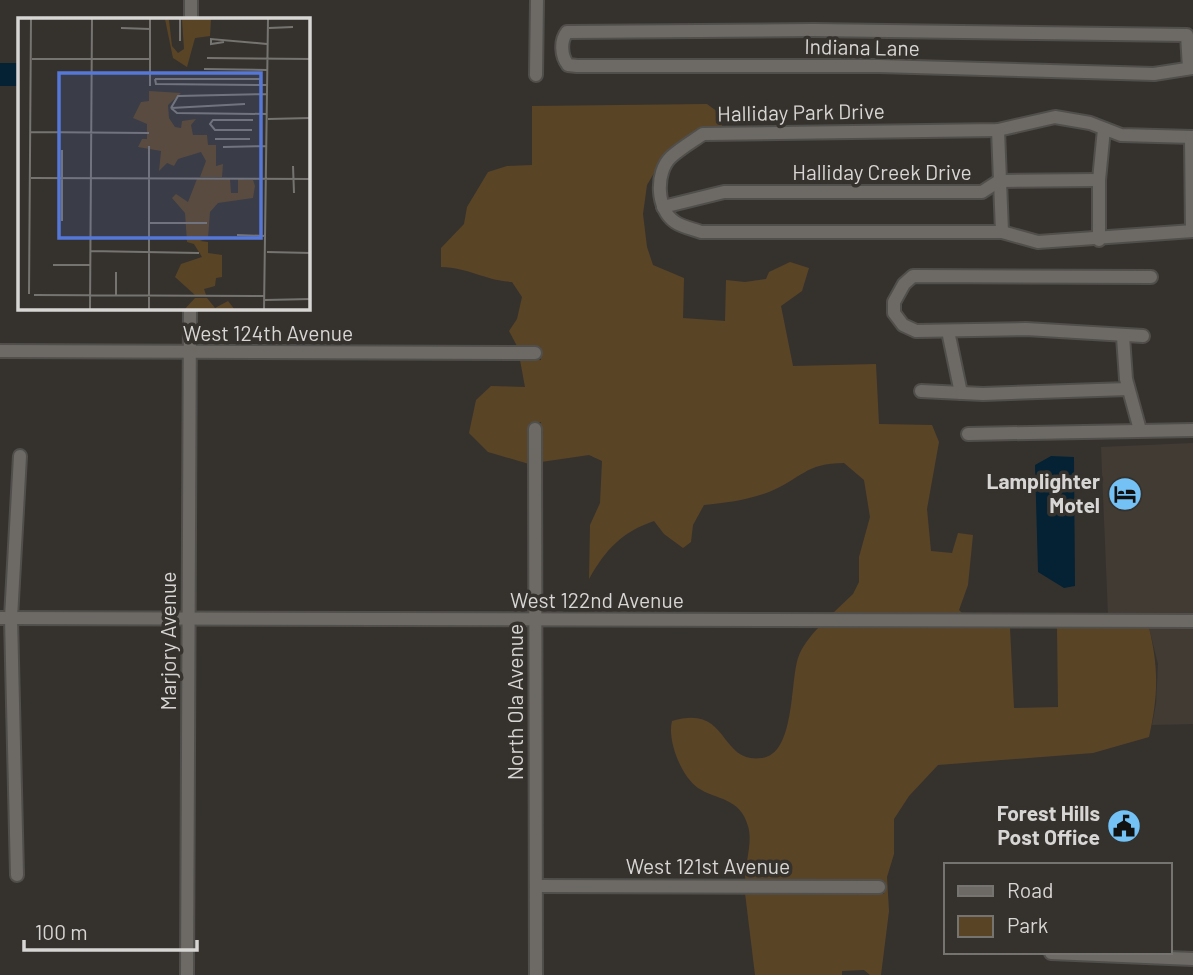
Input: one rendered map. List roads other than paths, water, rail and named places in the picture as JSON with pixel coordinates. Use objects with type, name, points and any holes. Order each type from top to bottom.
[{"type":"street","points":[[191,0],[191,18]]},
{"type":"street","points":[[536,75],[537,0]]},
{"type":"street","name":"Indiana Lane","points":[[814,30],[1187,36],[1191,68],[1154,74],[879,66],[577,66],[568,65],[564,59],[562,43],[567,32],[814,30]]},
{"type":"street","name":"Halliday Park Drive","points":[[663,207],[660,194],[661,176],[669,158],[703,134],[998,130],[1055,117],[1121,135],[1192,138]]},
{"type":"street","points":[[1099,240],[1099,180],[1104,129]]},
{"type":"street","points":[[998,130],[1002,232]]},
{"type":"street","points":[[663,207],[674,222],[701,232],[1002,232],[1038,243],[1193,231],[1192,138]]},
{"type":"street","name":"Halliday Creek Drive","points":[[663,207],[724,192],[982,192],[999,181],[1099,180]]},
{"type":"street","points":[[1143,336],[1123,337],[1082,331],[916,331],[903,325],[894,313],[894,302],[904,284],[913,276],[1151,277]]},
{"type":"street","name":"Marjory Avenue","points":[[187,975],[190,310]]},
{"type":"street","points":[[948,331],[961,393]]},
{"type":"street","points":[[1123,337],[1128,389],[1140,430]]},
{"type":"street","name":"West 124th Avenue","points":[[0,351],[189,354],[535,353]]},
{"type":"street","points":[[921,391],[961,393],[1128,389]]},
{"type":"street","name":"North Ola Avenue","points":[[535,429],[536,975]]},
{"type":"street","points":[[968,433],[1193,430]]},
{"type":"street","points":[[17,875],[5,618],[20,456]]},
{"type":"street","name":"West 122nd Avenue","points":[[5,618],[1193,621]]},
{"type":"street","name":"West 121st Avenue","points":[[537,886],[879,887]]},
{"type":"street","points":[[1075,954],[1193,959]]},
{"type":"water","points":[[0,63],[18,63],[18,86],[0,86]]},
{"type":"water","points":[[1051,456],[1074,457],[1075,586],[1064,588],[1038,572],[1035,465]]},
{"type":"place","name":"Lamplighter Motel","points":[[1125,494]]},
{"type":"place","name":"Forest Hills Post Office","points":[[1124,826]]}]
